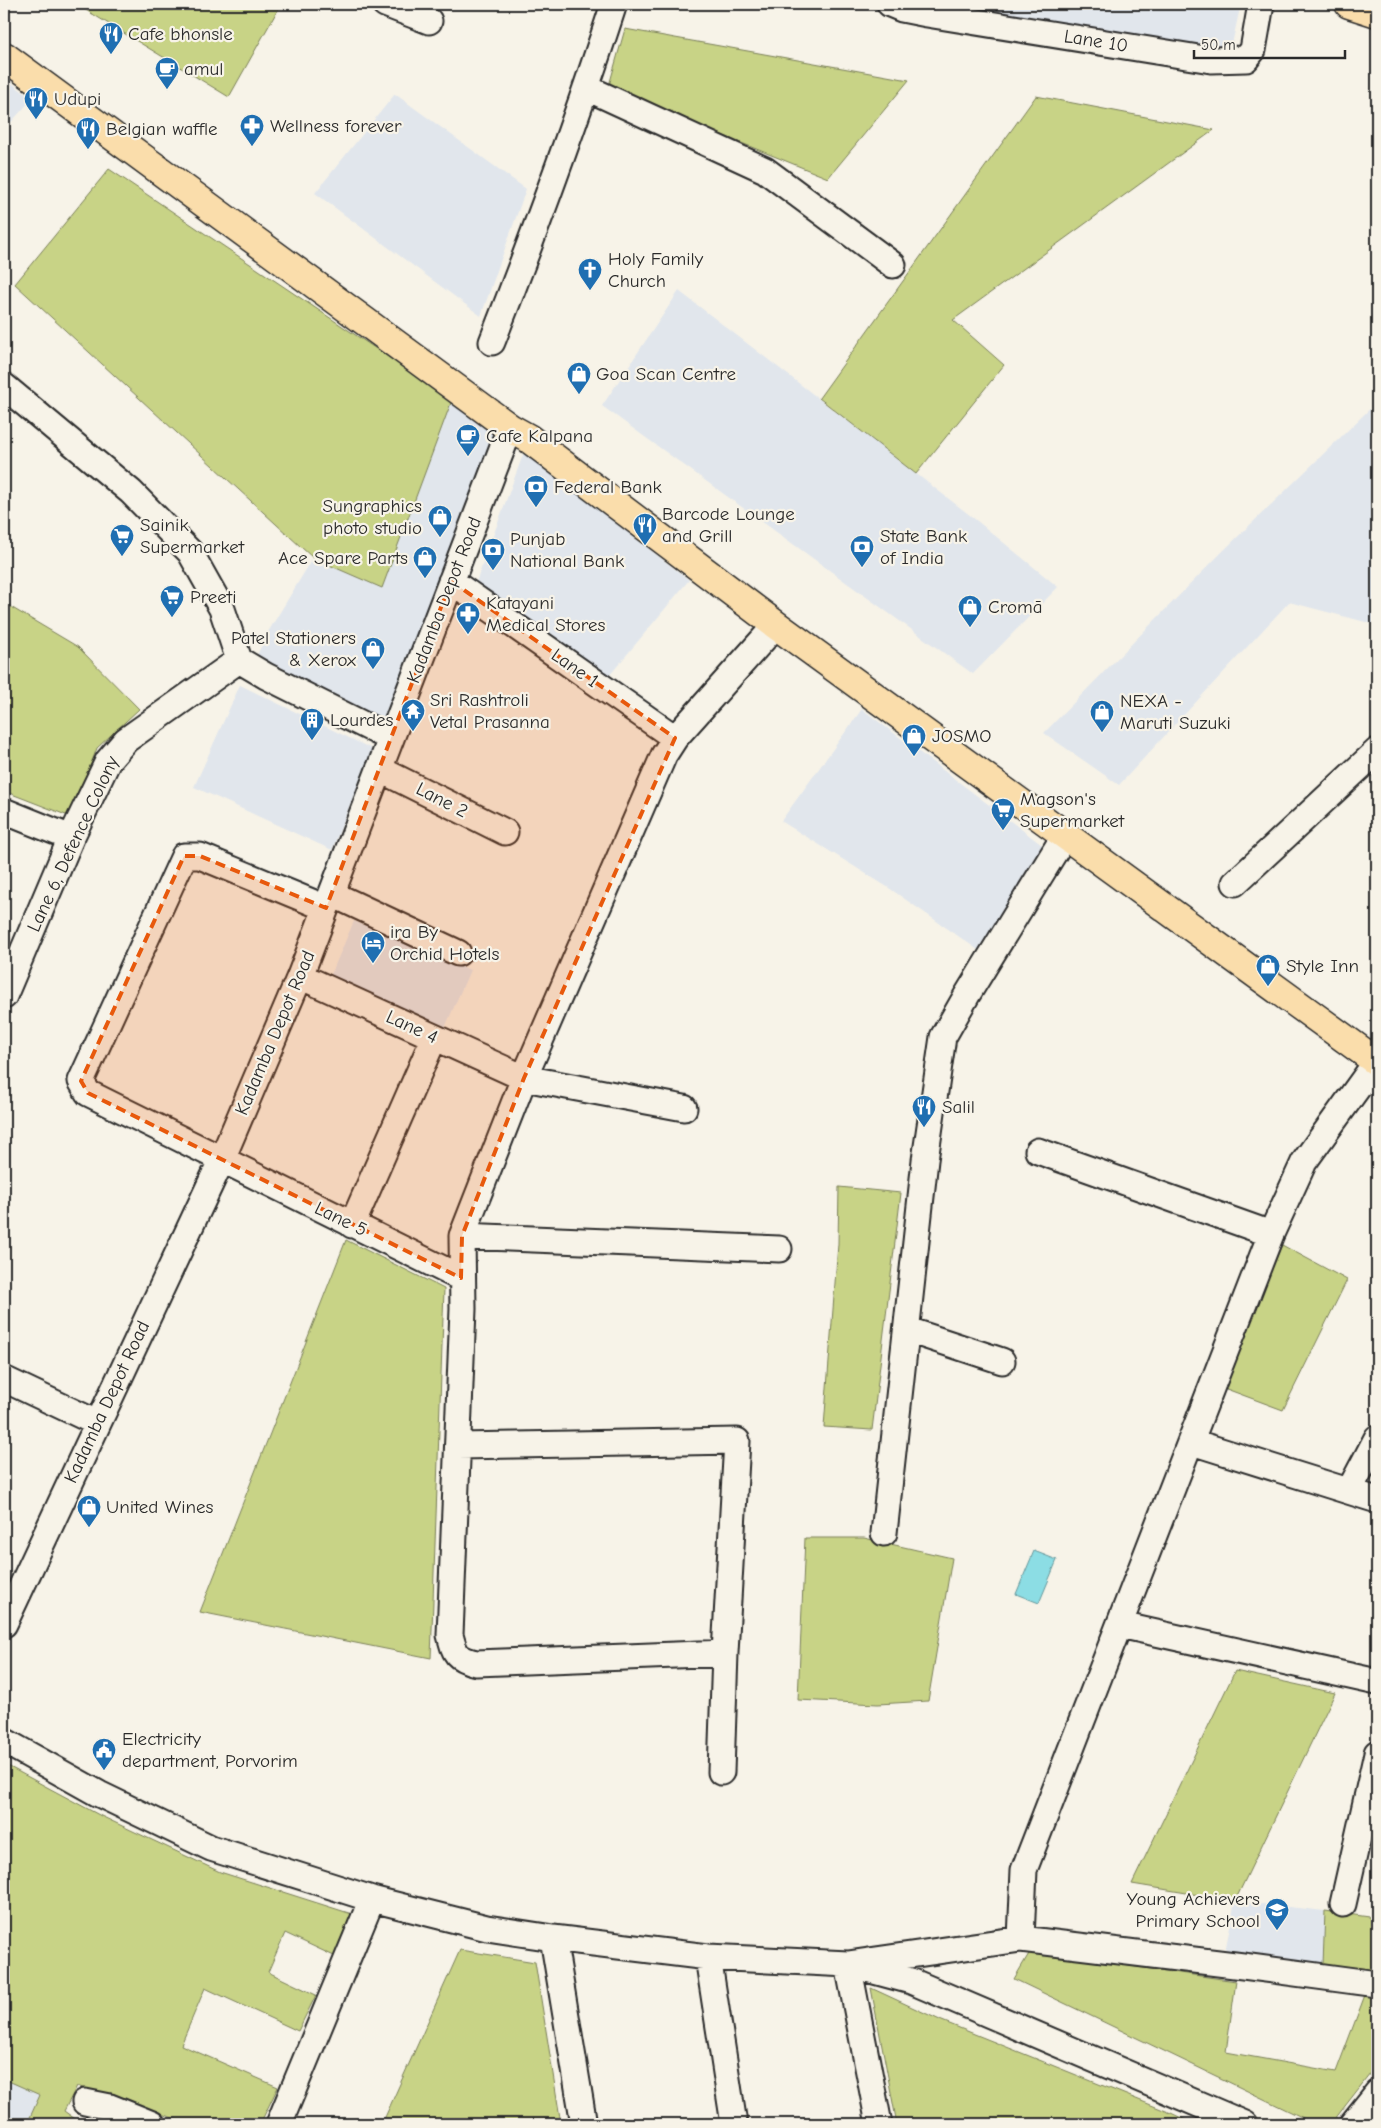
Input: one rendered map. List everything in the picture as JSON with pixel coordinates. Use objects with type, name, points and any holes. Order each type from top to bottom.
[{"type":"highway","points":[[4,56],[510,428],[528,438],[776,625],[1377,1062]]},
{"type":"street","points":[[385,4],[429,21]]},
{"type":"street","points":[[492,342],[537,230],[587,88],[614,4]]},
{"type":"street","name":"Lane 10","points":[[890,4],[902,9],[946,17],[1211,60],[1234,60],[1246,59],[1252,50],[1261,4]]},
{"type":"street","points":[[587,88],[765,170],[893,264]]},
{"type":"street","points":[[4,386],[131,492],[190,552],[222,609],[239,660],[266,676],[390,738]]},
{"type":"street","name":"Kadamba Depot Road","points":[[4,1624],[222,1159],[300,976],[510,428]]},
{"type":"street","name":"Lane 1","points":[[451,581],[675,738]]},
{"type":"street","points":[[725,1653],[476,1663],[462,1660],[454,1653],[450,1635],[463,1309],[461,1278],[462,1236],[524,1078],[664,756],[675,738],[776,625]]},
{"type":"street","name":"Lane 6, Defence Colony","points":[[4,996],[71,838],[108,761],[126,740],[239,660]]},
{"type":"street","points":[[1234,883],[1377,751]]},
{"type":"street","name":"Lane 2","points":[[379,769],[505,832]]},
{"type":"street","points":[[4,811],[71,838]]},
{"type":"street","points":[[884,1533],[908,1330],[925,1160],[943,1037],[1065,835]]},
{"type":"street","name":"Lane 5","points":[[329,901],[200,856],[184,856],[81,1081],[88,1094],[461,1278]]},
{"type":"street","points":[[329,901],[458,953]]},
{"type":"street","name":"Lane 4","points":[[300,976],[524,1078],[684,1108]]},
{"type":"street","points":[[352,1225],[434,1038]]},
{"type":"street","points":[[1021,1939],[1024,1870],[1192,1442],[1271,1234],[1304,1162],[1377,1062]]},
{"type":"street","points":[[1038,1151],[1271,1234]]},
{"type":"street","points":[[462,1236],[779,1249]]},
{"type":"street","points":[[908,1330],[1002,1361]]},
{"type":"street","points":[[4,1379],[97,1423]]},
{"type":"street","points":[[1349,1491],[1377,1438]]},
{"type":"street","points":[[458,1446],[738,1441],[725,1653],[721,1772]]},
{"type":"street","points":[[1192,1442],[1377,1500]]},
{"type":"street","points":[[1120,1625],[1377,1682]]},
{"type":"street","points":[[4,1741],[99,1794],[211,1848],[372,1899],[487,1928],[708,1957],[848,1964],[1021,1939],[1377,1984]]},
{"type":"street","points":[[1343,1904],[1377,1753]]},
{"type":"street","points":[[279,2124],[372,1899]]},
{"type":"street","points":[[553,1938],[584,2124]]},
{"type":"street","points":[[708,1957],[734,2124]]},
{"type":"street","points":[[848,1964],[879,2124]]},
{"type":"street","points":[[848,1964],[911,1981],[1245,2124]]},
{"type":"street","points":[[1352,2124],[1377,2093]]},
{"type":"street","points":[[84,2102],[110,2107],[152,2124]]},
{"type":"highlighted area","points":[[451,581],[675,738],[524,1078],[462,1236],[461,1278],[88,1093],[81,1081],[184,856],[200,856],[326,908]]},
{"type":"shaded area","points":[[941,4],[1221,4],[1240,8],[1230,53]]},
{"type":"shaded area","points":[[4,77],[32,99],[4,130]]},
{"type":"shaded area","points":[[395,94],[526,189],[481,316],[315,193]]},
{"type":"shaded area","points":[[679,291],[971,516],[1058,587],[973,674],[602,406]]},
{"type":"shaded area","points":[[452,400],[498,434],[382,721],[273,672],[257,655],[268,632],[313,558],[382,588]]},
{"type":"shaded area","points":[[1377,402],[1377,625],[1289,602],[1119,785],[1044,733],[1221,553]]},
{"type":"shaded area","points":[[524,452],[689,580],[609,676],[475,585]]},
{"type":"shaded area","points":[[240,685],[372,749],[332,850],[194,787]]},
{"type":"shaded area","points":[[862,709],[1054,854],[984,954],[889,888],[781,821]]},
{"type":"shaded area","points":[[354,921],[470,970],[444,1030],[329,979]]},
{"type":"shaded area","name":"Young Achievers Primary School","points":[[1235,1901],[1325,1911],[1323,1965],[1225,1952]]},
{"type":"shaded area","points":[[4,2079],[40,2095],[27,2124],[4,2124]]},
{"type":"green space","points":[[76,4],[281,4],[229,97]]},
{"type":"green space","points":[[625,29],[909,80],[828,178],[608,89]]},
{"type":"green space","points":[[1036,96],[1214,130],[953,320],[1004,365],[916,474],[819,398]]},
{"type":"green space","points":[[109,169],[452,400],[382,588],[313,558],[15,284]]},
{"type":"green space","points":[[4,603],[78,647],[139,709],[97,748],[71,817],[4,791]]},
{"type":"green space","points":[[839,1187],[901,1193],[872,1430],[824,1427],[838,1244]]},
{"type":"green space","points":[[346,1240],[444,1289],[431,1658],[200,1612]]},
{"type":"green space","points":[[1282,1245],[1347,1280],[1283,1410],[1221,1387]]},
{"type":"green space","points":[[805,1538],[864,1538],[952,1558],[928,1701],[878,1704],[798,1700]]},
{"type":"green space","points":[[1235,1671],[1335,1693],[1235,1901],[1132,1884]]},
{"type":"green space","points":[[4,1764],[101,1816],[220,1872],[355,1915],[334,1956],[285,1933],[268,1972],[316,1995],[298,2031],[205,1988],[181,2045],[278,2087],[260,2124],[191,2124],[77,2086],[64,2111],[82,2124],[27,2124],[40,2095],[4,2079]]},
{"type":"green space","points":[[1325,1911],[1377,1918],[1377,1971],[1323,1965]]},
{"type":"green space","points":[[460,1950],[535,1962],[561,2124],[382,2124]]},
{"type":"green space","points":[[1030,1952],[1236,1981],[1226,2052],[1336,2072],[1365,1995],[1377,1998],[1377,2065],[1331,2124],[1316,2124],[1014,1979]]},
{"type":"green space","points":[[871,1988],[942,2021],[1194,2124],[897,2124]]},
{"type":"water","points":[[1034,1551],[1057,1560],[1039,1603],[1016,1594]]},
{"type":"place","name":"Cafe bhonsle","points":[[111,55]]},
{"type":"place","name":"amul","points":[[167,90]]},
{"type":"place","name":"Udupi","points":[[36,120]]},
{"type":"place","name":"Wellness forever","points":[[252,147]]},
{"type":"place","name":"Belgian waffle","points":[[88,150]]},
{"type":"place","name":"Holy Family Church","points":[[590,291]]},
{"type":"place","name":"Goa Scan Centre","points":[[579,395]]},
{"type":"place","name":"Cafe Kalpana","points":[[468,457]]},
{"type":"place","name":"Federal Bank","points":[[536,508]]},
{"type":"place","name":"Sungraphics photo studio","points":[[440,538]]},
{"type":"place","name":"Barcode Lounge and Grill","points":[[645,546]]},
{"type":"place","name":"Sainik Supermarket","points":[[122,557]]},
{"type":"place","name":"State Bank of India","points":[[862,568]]},
{"type":"place","name":"Punjab National Bank","points":[[493,571]]},
{"type":"place","name":"Ace Spare Parts","points":[[425,579]]},
{"type":"place","name":"Preeti","points":[[172,618]]},
{"type":"place","name":"Cromā","points":[[970,628]]},
{"type":"place","name":"Katayani Medical Stores","points":[[468,635]]},
{"type":"place","name":"Patel Stationers & Xerox","points":[[373,670]]},
{"type":"place","name":"Sri Rashtroli Vetal Prasanna","points":[[413,732]]},
{"type":"place","name":"NEXA - Maruti Suzuki","points":[[1102,733]]},
{"type":"place","name":"Lourdes","points":[[312,741]]},
{"type":"place","name":"JOSMO","points":[[914,757]]},
{"type":"place","name":"Magson's Supermarket","points":[[1003,831]]},
{"type":"place","name":"ira By Orchid Hotels","points":[[373,964]]},
{"type":"place","name":"Style Inn","points":[[1268,987]]},
{"type":"place","name":"Salil","points":[[924,1128]]},
{"type":"place","name":"United Wines","points":[[89,1528]]},
{"type":"place","name":"Electricity department, Porvorim","points":[[104,1771]]},
{"type":"place","name":"Young Achievers Primary School","points":[[1277,1931]]}]
